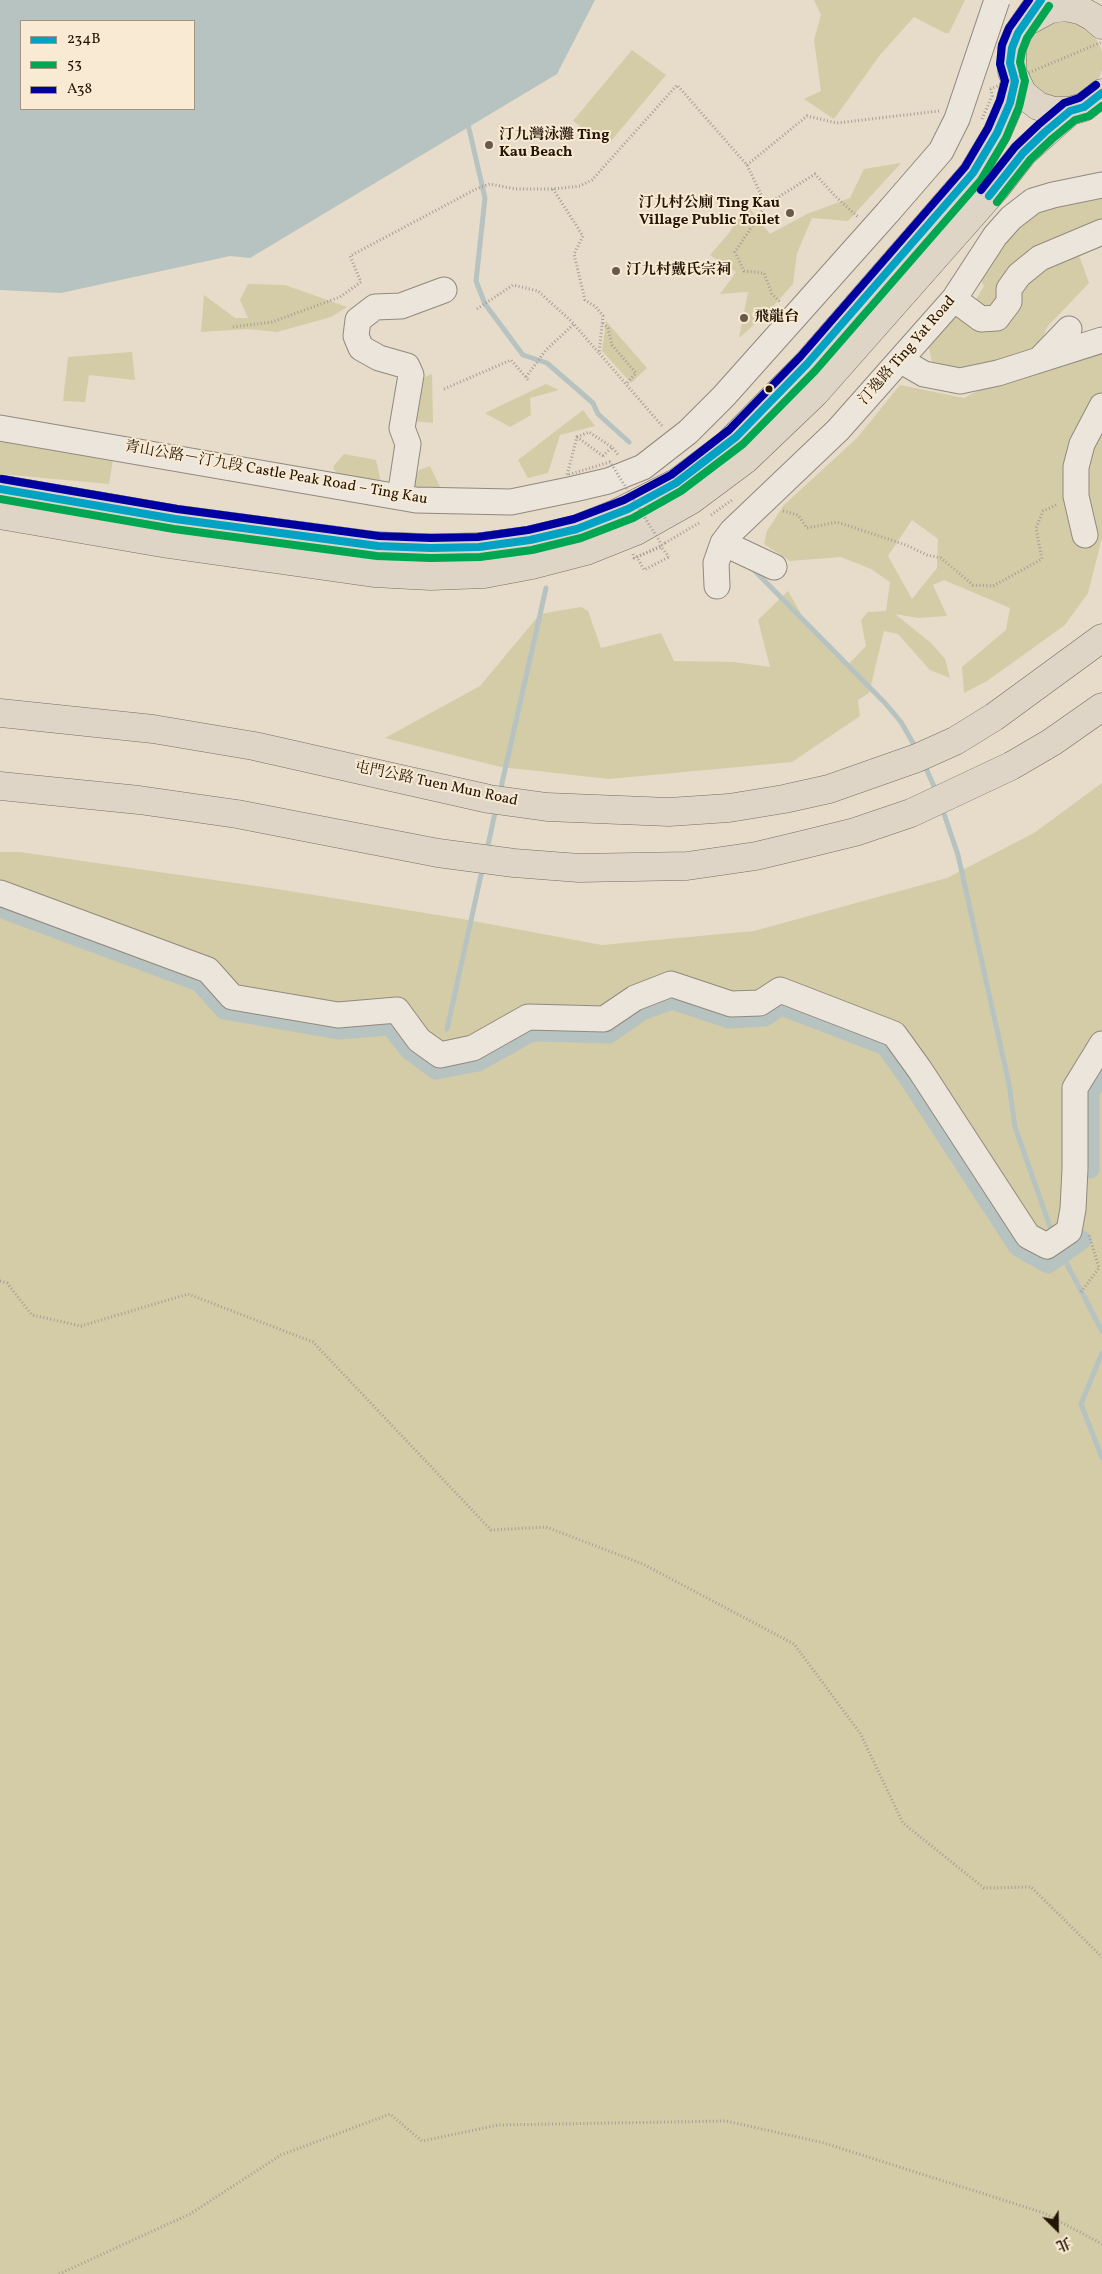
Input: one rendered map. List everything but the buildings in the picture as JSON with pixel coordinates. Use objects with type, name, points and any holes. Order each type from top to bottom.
[{"type":"main road","points":[[1098,21],[1080,10],[1065,8],[1034,10],[1018,33],[1012,48],[1010,63],[1015,81],[1024,94],[1038,106],[1054,111],[1070,111],[1084,107],[1102,93]]},
{"type":"main road","points":[[0,489],[175,519],[378,546],[480,547],[530,540],[577,529],[615,514],[676,483],[728,444],[807,364],[973,173],[997,133],[1010,103],[1015,81]]},
{"type":"main road","points":[[0,515],[168,544],[374,573],[431,576],[484,574],[532,566],[586,551],[636,531],[691,500],[746,459],[815,393],[995,189],[1024,153],[1070,111]]},
{"type":"main road","name":"屯門公路 Tuen Mun Road","points":[[0,712],[153,729],[254,746],[489,800],[547,807],[669,812],[729,808],[829,789],[917,758],[955,741],[994,717],[1102,638]]},
{"type":"main road","points":[[0,786],[139,800],[237,814],[438,853],[514,863],[578,868],[687,866],[756,856],[856,832],[911,813],[1011,766],[1052,742],[1102,708]]},
{"type":"street","name":"青山公路－汀九段 Castle Peak Road – Ting Kau","points":[[0,428],[416,500],[489,503],[529,499],[630,473],[643,467],[675,444],[716,405],[940,151],[957,119],[997,0]]},
{"type":"street","name":"汀逸路 Ting Yat Road","points":[[723,542],[838,430],[954,300],[995,236],[1011,218],[1032,202],[1053,195],[1102,185]]},
{"type":"street","points":[[954,300],[981,319],[997,318],[1009,302],[1009,289],[1019,275],[1040,258],[1102,232]]},
{"type":"street","points":[[400,497],[408,444],[402,428],[411,375],[407,366],[379,358],[361,348],[356,336],[358,320],[375,306],[401,306],[444,290]]},
{"type":"street","points":[[1040,359],[1069,328]]},
{"type":"street","points":[[900,360],[924,374],[960,381],[998,373],[1102,340]]},
{"type":"street","points":[[1085,535],[1076,496],[1076,467],[1082,444],[1102,406]]},
{"type":"street","points":[[717,586],[716,563],[723,542],[774,567]]},
{"type":"street","points":[[0,892],[208,970],[232,997],[338,1015],[397,1010],[419,1040],[440,1055],[473,1048],[528,1017],[604,1019],[635,998],[671,984],[731,1004],[760,1002],[780,990],[894,1034],[920,1070],[1028,1236],[1061,1232],[1075,1169],[1075,1088],[1102,1044]]},
{"type":"path","points":[[982,119],[992,96],[990,89],[1098,21]]},
{"type":"path","points":[[233,327],[272,322],[340,297],[361,282],[350,256],[478,188],[490,184],[515,189],[553,189],[580,186],[592,180],[677,85],[747,165],[766,205]]},
{"type":"path","points":[[747,165],[807,116],[837,124],[945,110]]},
{"type":"path","points":[[787,308],[772,294],[764,273],[744,271],[735,252],[766,205],[815,174],[835,196],[864,222]]},
{"type":"path","points":[[553,189],[583,236],[574,254],[585,300],[603,316],[599,353]]},
{"type":"path","points":[[477,309],[513,285],[538,291],[574,324],[667,432],[675,444]]},
{"type":"path","points":[[602,322],[608,328],[612,345],[636,374],[626,384]]},
{"type":"path","points":[[528,376],[546,350],[574,324]]},
{"type":"path","points":[[444,389],[511,360],[528,376],[529,381]]},
{"type":"path","points":[[577,437],[589,432],[611,446]]},
{"type":"path","points":[[577,437],[604,456]]},
{"type":"path","points":[[577,437],[567,475],[610,462],[664,544],[637,557],[644,570],[669,557],[661,547],[634,558],[631,549]]},
{"type":"path","points":[[752,514],[769,516],[780,511],[798,515],[807,528],[837,522],[906,545],[927,555],[941,558],[973,585],[993,586],[1042,559],[1036,528],[1043,511],[1062,502],[1076,487]]},
{"type":"path","points":[[1061,1232],[1078,1231],[1091,1236],[1099,1268],[1081,1292]]},
{"type":"path","points":[[0,1281],[7,1283],[32,1315],[81,1326],[188,1294],[313,1342],[491,1530],[546,1527],[643,1564],[794,1644],[860,1732],[903,1823],[984,1888],[1031,1887],[1102,1957]]},
{"type":"path","points":[[59,2274],[190,2214],[281,2155],[390,2114],[422,2141],[498,2125],[726,2121],[824,2143],[1035,2210],[1102,2244]]},
{"type":"shaded area","points":[[0,0],[595,0],[557,74],[250,258],[230,256],[61,293],[0,290]]},
{"type":"shaded area","points":[[814,0],[965,0],[949,33],[945,33],[914,17],[880,55],[834,119],[804,99],[821,91],[814,40],[821,15]]},
{"type":"shaded area","points":[[1064,22],[1079,25],[1092,33],[1100,46],[1103,61],[1100,76],[1092,89],[1079,97],[1064,100],[1049,97],[1036,89],[1028,76],[1025,61],[1028,46],[1036,33],[1049,25]]},
{"type":"shaded area","points":[[632,50],[666,75],[607,146],[573,121]]},
{"type":"shaded area","points":[[901,163],[848,221],[812,218],[797,253],[793,284],[767,313],[739,338],[748,292],[720,294],[736,272],[710,255],[729,233],[747,205],[770,234],[807,214],[850,198],[864,169]]},
{"type":"shaded area","points":[[1102,196],[1102,227],[1076,247],[1089,283],[1047,327],[1038,349],[977,370],[933,367],[928,344],[951,318],[963,316],[972,306],[984,286],[976,272],[1031,211]]},
{"type":"shaded area","points":[[248,284],[285,285],[347,307],[331,317],[277,332],[248,329],[201,332],[204,295],[235,318],[248,318],[240,300]]},
{"type":"shaded area","points":[[606,321],[647,368],[631,383],[602,351]]},
{"type":"shaded area","points":[[1102,346],[1102,538],[1088,593],[1065,625],[987,681],[964,693],[962,667],[1006,630],[1010,608],[944,580],[933,585],[947,616],[918,618],[895,614],[931,643],[945,659],[950,678],[930,670],[898,634],[884,631],[869,693],[858,700],[860,716],[792,762],[609,779],[501,767],[385,738],[480,686],[540,614],[581,607],[588,611],[601,648],[661,633],[674,661],[734,662],[770,667],[758,620],[788,591],[809,628],[848,665],[866,646],[861,620],[868,612],[886,611],[890,582],[871,569],[841,557],[790,561],[764,544],[767,531],[784,505],[857,438],[900,385],[964,398],[983,388]],"holes":[[[912,520],[938,539],[937,568],[912,599],[888,556]]]},
{"type":"shaded area","points":[[132,352],[135,380],[89,375],[85,402],[63,401],[68,357]]},
{"type":"shaded area","points":[[432,374],[433,423],[403,420],[412,383]]},
{"type":"shaded area","points":[[546,384],[559,390],[530,398],[531,415],[510,427],[485,413]]},
{"type":"shaded area","points":[[583,410],[595,426],[560,435],[548,473],[528,478],[518,460]]},
{"type":"shaded area","points":[[0,438],[114,454],[109,484],[0,474]]},
{"type":"shaded area","points":[[344,454],[376,460],[382,487],[349,496],[333,467]]},
{"type":"shaded area","points":[[430,466],[442,491],[409,490],[419,470]]},
{"type":"shaded area","points":[[1102,783],[1102,2274],[0,2274],[0,852],[20,852],[277,889],[462,919],[602,945],[754,931],[947,878],[1034,833]]},
{"type":"waterway","points":[[467,120],[485,198],[476,281],[485,304],[523,355],[547,363],[593,403],[598,414],[629,442]]},
{"type":"waterway","points":[[752,568],[885,703],[901,722],[917,750]]},
{"type":"waterway","points":[[500,792],[546,588]]},
{"type":"waterway","points":[[924,764],[937,793]]},
{"type":"waterway","points":[[487,850],[496,808]]},
{"type":"waterway","points":[[942,808],[958,855],[1009,1084],[1015,1127],[1053,1235]]},
{"type":"waterway","points":[[447,1029],[483,866]]},
{"type":"waterway","points":[[0,908],[199,982],[224,1010],[338,1030],[390,1026],[409,1050],[436,1070],[478,1062],[532,1032],[609,1034],[642,1011],[672,1000],[729,1019],[765,1017],[781,1006],[885,1046],[908,1078],[1018,1247],[1048,1264],[1082,1240]]},
{"type":"waterway","points":[[1090,1169],[1090,1092],[1102,1072]]},
{"type":"waterway","points":[[1058,1247],[1102,1331]]},
{"type":"waterway","points":[[1102,1353],[1081,1404],[1102,1458]]},
{"type":"transit line","name":"A38","points":[[2,479],[177,509],[379,536],[431,538],[478,537],[528,530],[574,519],[624,500],[671,475],[729,430],[800,357],[965,167],[988,128],[1000,100],[1005,81],[1000,64],[1002,45],[1009,28],[1029,0]]},
{"type":"transit line","name":"234B","points":[[0,489],[175,519],[378,546],[431,548],[479,547],[530,540],[577,529],[628,509],[676,483],[736,437],[807,364],[973,173],[997,133],[1010,103],[1015,81],[1010,63],[1012,48],[1018,33],[1041,0]]},
{"type":"transit line","name":"53","points":[[0,499],[174,529],[377,556],[431,558],[480,557],[532,550],[581,538],[633,518],[681,491],[743,444],[815,371],[981,180],[1006,138],[1019,107],[1025,81],[1020,62],[1027,38],[1049,6]]},
{"type":"transit line","name":"A38","points":[[981,190],[1015,147],[1038,125],[1064,103],[1079,98],[1096,85]]},
{"type":"transit line","name":"234B","points":[[989,196],[1023,153],[1045,132],[1070,111],[1084,107],[1102,93]]},
{"type":"transit line","name":"53","points":[[997,202],[1030,160],[1052,139],[1075,120],[1089,116],[1102,106]]},
{"type":"place","name":"汀九灣泳灘 Ting Kau Beach","points":[[489,145]]},
{"type":"place","name":"汀九村公廁 Ting Kau Village Public Toilet","points":[[790,213]]},
{"type":"place","name":"汀九村戴氏宗祠","points":[[616,271]]},
{"type":"place","name":"飛龍台","points":[[744,318]]}]
